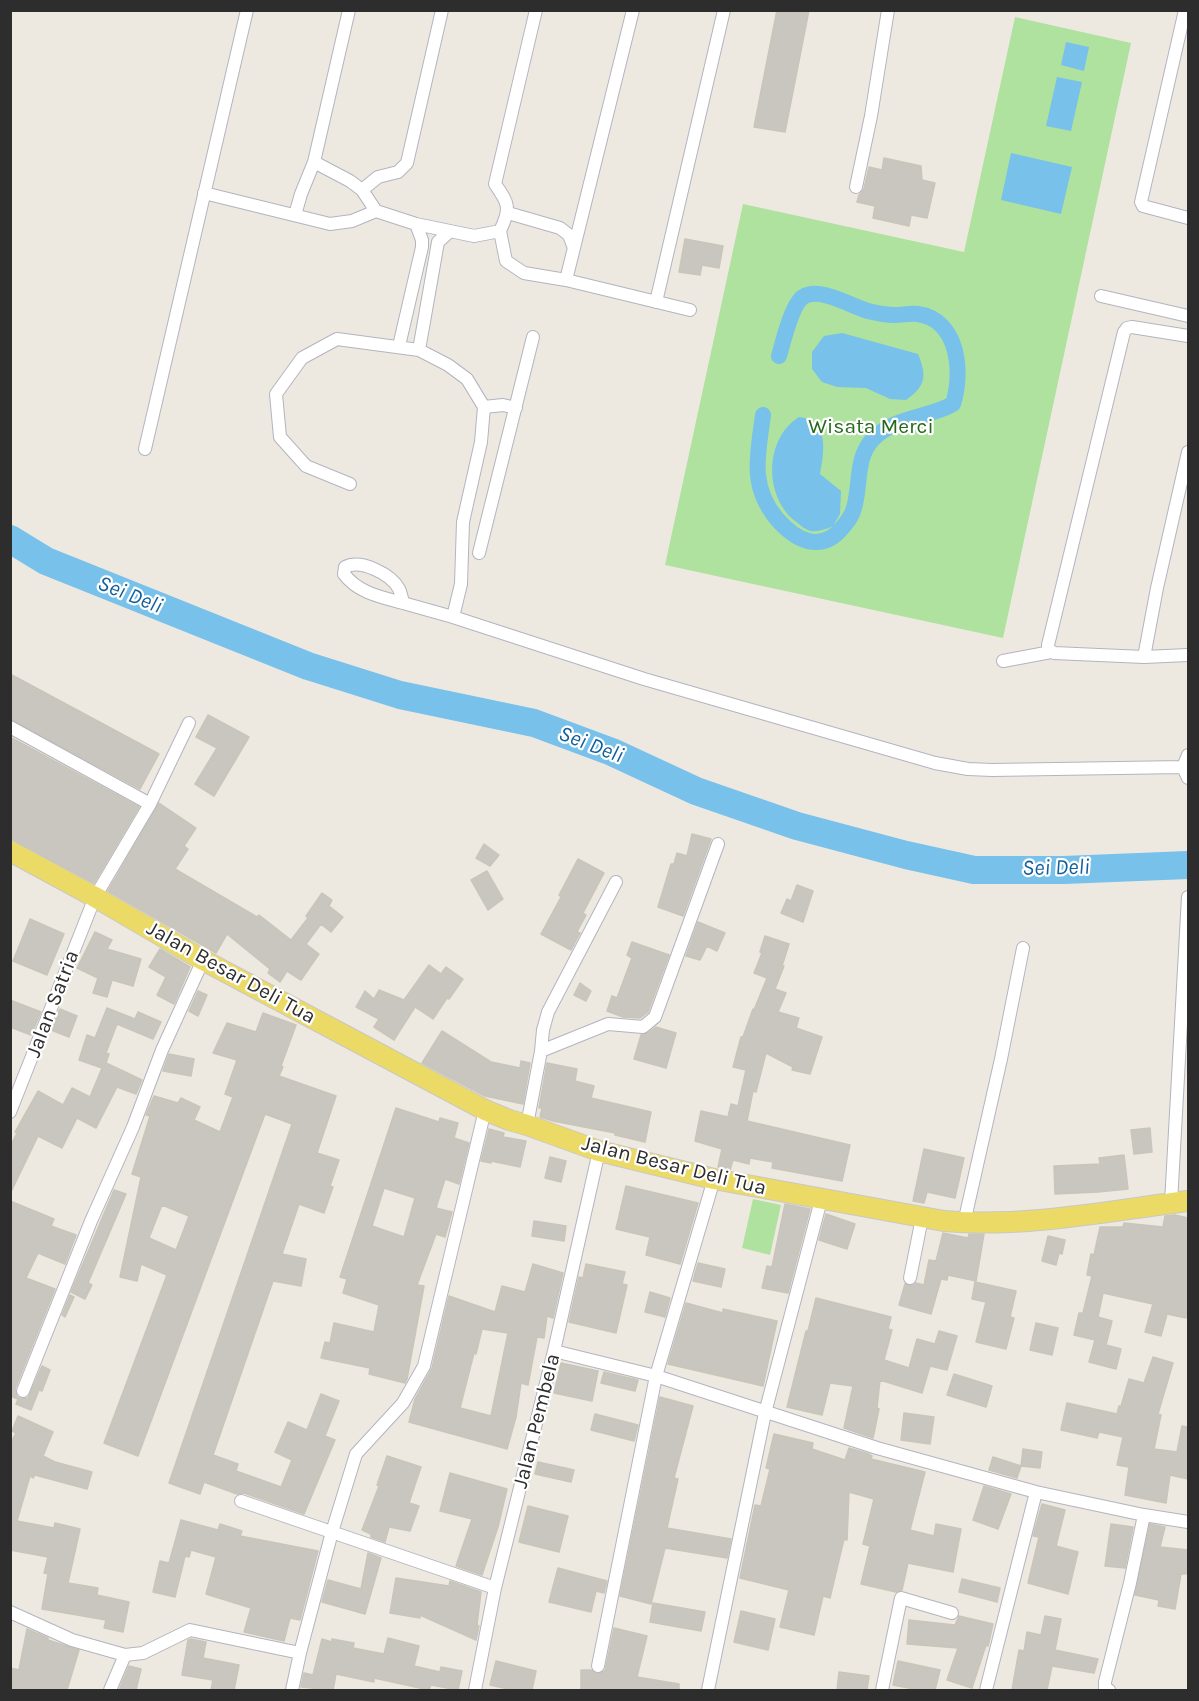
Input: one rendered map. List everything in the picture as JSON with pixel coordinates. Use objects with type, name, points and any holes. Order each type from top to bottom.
[{"type":"main road","name":"Jalan Besar Deli Tua","points":[[10,851],[203,960],[485,1110],[599,1151],[714,1179],[922,1218],[964,1223],[1043,1219],[1180,1202]]},
{"type":"street","points":[[146,449],[247,10]]},
{"type":"street","points":[[295,215],[314,162],[349,10]]},
{"type":"street","points":[[362,190],[378,177],[404,169],[407,163],[442,10]]},
{"type":"street","points":[[536,10],[495,184],[504,197],[508,213],[500,231],[506,261],[524,273],[566,280],[690,310]]},
{"type":"street","points":[[566,280],[633,10]]},
{"type":"street","points":[[656,302],[724,10]]},
{"type":"street","points":[[856,187],[871,116],[888,10]]},
{"type":"street","points":[[1185,10],[1141,202],[1143,206],[1152,210],[1188,218]]},
{"type":"street","points":[[314,162],[362,190],[376,211],[416,224],[474,236],[500,231]]},
{"type":"street","points":[[204,193],[330,224],[352,221],[376,211]]},
{"type":"street","points":[[508,213],[560,228],[568,235],[574,248]]},
{"type":"street","points":[[399,346],[422,247],[416,224]]},
{"type":"street","points":[[419,350],[438,242],[450,231]]},
{"type":"street","points":[[1101,296],[1188,316]]},
{"type":"street","points":[[1051,652],[1048,645],[1124,332],[1127,328],[1132,327],[1188,336]]},
{"type":"street","points":[[480,553],[533,337]]},
{"type":"street","points":[[350,484],[306,466],[280,437],[276,394],[302,358],[337,339],[399,346],[419,350],[448,365],[467,379],[484,407],[481,442],[463,522],[461,584],[453,616]]},
{"type":"street","points":[[484,407],[503,405],[516,408]]},
{"type":"street","points":[[1144,657],[1155,597],[1188,453]]},
{"type":"street","points":[[468,505],[490,510]]},
{"type":"street","points":[[404,603],[399,588],[388,578],[365,564],[352,563],[345,567],[344,574],[352,584],[362,590],[404,603],[453,616],[644,679],[935,763],[968,769],[992,770],[1185,772],[1188,755]]},
{"type":"street","points":[[1003,661],[1051,652],[1144,657],[1188,655]]},
{"type":"street","name":"Jalan Satria","points":[[10,1112],[95,897],[150,804],[189,723]]},
{"type":"street","points":[[10,727],[150,804]]},
{"type":"street","points":[[541,1051],[608,1024],[643,1027],[655,1017],[718,844]]},
{"type":"street","points":[[527,1125],[548,1012],[616,882]]},
{"type":"street","points":[[1180,1202],[1188,897]]},
{"type":"street","points":[[964,1223],[1023,948]]},
{"type":"street","points":[[23,1390],[91,1221],[133,1127],[162,1050],[203,960]]},
{"type":"street","points":[[292,1690],[332,1532],[356,1454],[404,1403],[424,1366],[485,1110]]},
{"type":"street","name":"Jalan Pembela","points":[[474,1690],[495,1588],[554,1351],[599,1151]]},
{"type":"street","points":[[598,1666],[656,1376],[714,1179]]},
{"type":"street","points":[[708,1690],[765,1413],[821,1200]]},
{"type":"street","points":[[910,1278],[922,1218]]},
{"type":"street","points":[[554,1351],[656,1376],[877,1448],[1036,1492],[1143,1515],[1188,1522]]},
{"type":"street","points":[[986,1690],[1036,1492]]},
{"type":"street","points":[[242,1501],[495,1588]]},
{"type":"street","points":[[1109,1690],[1105,1682],[1130,1583],[1143,1515]]},
{"type":"street","points":[[882,1690],[901,1598],[952,1613]]},
{"type":"street","points":[[10,1612],[72,1640],[125,1655],[143,1653],[190,1630],[300,1653]]},
{"type":"street","points":[[110,1690],[125,1655]]},
{"type":"green space","name":"Wisata Merci","points":[[1015,17],[1131,43],[1003,638],[665,565],[743,204],[964,252]]},
{"type":"green space","points":[[753,1199],[781,1205],[770,1255],[742,1248]]},
{"type":"water","points":[[1066,42],[1089,47],[1084,71],[1061,65]]},
{"type":"water","points":[[1057,77],[1082,82],[1071,131],[1046,126]]},
{"type":"water","points":[[1011,153],[1072,167],[1061,214],[1001,200]]},
{"type":"water","points":[[842,333],[918,354],[923,368],[923,380],[918,390],[906,400],[890,399],[866,388],[837,387],[822,382],[812,369],[812,352],[824,336]]},
{"type":"water","points":[[799,417],[816,424],[820,431],[823,439],[823,456],[820,474],[841,491],[840,514],[833,526],[820,531],[809,530],[795,521],[785,510],[773,483],[774,453],[779,439]]},
{"type":"building","points":[[777,10],[809,10],[785,132],[754,127]]},
{"type":"building","points":[[884,158],[921,166],[922,180],[935,183],[927,218],[911,215],[909,226],[873,218],[875,206],[857,202],[864,189],[869,167],[882,170]]},
{"type":"building","points":[[685,239],[723,246],[719,268],[702,265],[700,275],[679,272]]},
{"type":"building","points":[[10,674],[159,754],[140,789],[10,719]]},
{"type":"building","points":[[208,715],[249,737],[214,796],[195,784],[217,748],[196,737]]},
{"type":"building","points":[[10,737],[139,807],[94,883],[10,839]]},
{"type":"building","points":[[159,803],[196,828],[184,846],[188,849],[175,869],[257,917],[259,915],[291,940],[308,918],[306,916],[322,893],[332,900],[329,906],[343,917],[331,932],[321,924],[306,944],[319,954],[301,980],[287,971],[280,982],[268,973],[270,969],[227,934],[216,953],[108,891]]},
{"type":"building","points":[[692,834],[711,839],[683,916],[658,907],[671,864],[674,864],[677,853],[687,856]]},
{"type":"building","points":[[484,844],[499,855],[490,866],[476,858]]},
{"type":"building","points":[[578,859],[604,873],[583,913],[586,915],[571,950],[541,934]]},
{"type":"building","points":[[487,871],[503,899],[488,910],[471,880]]},
{"type":"building","points":[[797,885],[813,891],[803,922],[781,913],[787,899],[791,901]]},
{"type":"building","points":[[30,919],[64,934],[47,975],[13,961]]},
{"type":"building","points":[[698,922],[725,933],[717,951],[707,946],[700,960],[686,956]]},
{"type":"building","points":[[95,932],[112,940],[107,949],[141,959],[133,986],[112,980],[107,997],[93,993],[98,978],[77,968]]},
{"type":"building","points":[[765,936],[789,944],[775,989],[786,993],[778,1012],[799,1018],[796,1028],[822,1037],[810,1074],[792,1070],[793,1067],[766,1053],[756,1092],[753,1091],[747,1121],[850,1145],[842,1181],[772,1168],[773,1162],[750,1158],[749,1164],[733,1160],[730,1170],[718,1167],[722,1149],[695,1141],[701,1111],[728,1117],[731,1104],[738,1106],[746,1070],[733,1067],[741,1037],[743,1037],[767,978],[754,973],[762,953],[760,952]]},
{"type":"building","points":[[632,942],[669,955],[648,1012],[640,1018],[623,1017],[607,1011],[612,996],[617,998],[632,958],[627,955]]},
{"type":"building","points":[[160,949],[190,967],[174,1004],[157,995],[166,977],[149,967]]},
{"type":"building","points":[[429,965],[441,974],[446,967],[463,979],[433,1019],[415,1007],[394,1040],[374,1027],[379,1019],[356,1007],[365,991],[374,999],[379,990],[404,1000]]},
{"type":"building","points":[[580,983],[591,991],[586,1001],[574,995]]},
{"type":"building","points":[[198,991],[207,995],[198,1016],[189,1011]]},
{"type":"building","points":[[10,1000],[41,1012],[31,1035],[10,1027]]},
{"type":"building","points":[[107,1008],[135,1019],[138,1012],[161,1022],[153,1039],[117,1024],[106,1053],[109,1054],[106,1063],[142,1080],[136,1094],[117,1087],[96,1128],[77,1118],[62,1148],[38,1136],[10,1194],[10,1147],[17,1133],[15,1132],[38,1091],[63,1105],[72,1088],[90,1097],[102,1068],[79,1060],[87,1035],[95,1038]]},
{"type":"building","points":[[60,1009],[77,1016],[69,1037],[51,1030]]},
{"type":"building","points":[[263,1013],[296,1025],[279,1076],[336,1096],[317,1153],[339,1160],[324,1213],[299,1204],[282,1254],[306,1259],[301,1286],[273,1281],[213,1455],[238,1464],[236,1471],[281,1487],[292,1460],[275,1452],[288,1422],[307,1430],[321,1394],[339,1401],[325,1436],[335,1440],[304,1514],[204,1482],[200,1494],[169,1483],[292,1124],[265,1114],[138,1456],[104,1443],[167,1275],[141,1264],[137,1281],[120,1277],[141,1177],[132,1174],[150,1116],[146,1115],[154,1096],[178,1103],[181,1098],[200,1107],[194,1120],[220,1132],[233,1097],[225,1094],[237,1060],[213,1053],[227,1023],[256,1032]],"holes":[[[162,1205],[189,1216],[176,1250],[149,1238]]]},
{"type":"building","points":[[656,1027],[676,1033],[666,1068],[634,1059],[641,1035]]},
{"type":"building","points":[[442,1031],[491,1062],[520,1068],[521,1061],[530,1063],[523,1104],[485,1096],[422,1063]]},
{"type":"building","points":[[169,1054],[194,1059],[191,1076],[163,1071]]},
{"type":"building","points":[[547,1063],[577,1069],[575,1081],[594,1086],[591,1098],[651,1112],[645,1142],[615,1135],[615,1133],[540,1117],[542,1108],[539,1108]]},
{"type":"building","points":[[396,1108],[439,1122],[440,1118],[458,1123],[454,1138],[469,1143],[459,1184],[445,1179],[436,1208],[452,1212],[445,1237],[436,1234],[417,1285],[424,1286],[405,1383],[369,1374],[370,1368],[321,1358],[325,1342],[330,1343],[334,1323],[374,1332],[379,1305],[343,1293],[347,1279],[340,1277]],"holes":[[[384,1188],[415,1198],[404,1237],[372,1226]]]},
{"type":"building","points":[[1150,1128],[1152,1152],[1134,1154],[1131,1130]]},
{"type":"building","points":[[489,1129],[504,1133],[503,1137],[526,1141],[520,1167],[481,1161]]},
{"type":"building","points":[[924,1149],[964,1158],[955,1198],[927,1192],[924,1203],[913,1201]]},
{"type":"building","points":[[1124,1155],[1128,1189],[1055,1194],[1054,1166],[1100,1164],[1099,1158]]},
{"type":"building","points":[[550,1157],[566,1161],[561,1182],[545,1178]]},
{"type":"building","points":[[626,1186],[698,1203],[680,1264],[646,1255],[650,1237],[616,1229]]},
{"type":"building","points":[[114,1190],[126,1194],[88,1283],[92,1285],[85,1299],[71,1292]]},
{"type":"building","points":[[10,1201],[54,1219],[51,1226],[76,1235],[65,1264],[38,1253],[26,1278],[55,1289],[15,1389],[17,1397],[28,1398],[42,1366],[50,1370],[31,1410],[16,1404],[18,1399],[10,1396]]},
{"type":"building","points":[[785,1204],[810,1209],[788,1293],[762,1288],[767,1266],[772,1267]]},
{"type":"building","points":[[826,1214],[855,1224],[847,1249],[819,1240]]},
{"type":"building","points":[[1175,1215],[1188,1218],[1186,1318],[1167,1314],[1161,1336],[1145,1332],[1153,1304],[1103,1293],[1098,1317],[1112,1321],[1106,1345],[1121,1349],[1116,1369],[1089,1362],[1095,1340],[1074,1335],[1079,1313],[1083,1313],[1092,1276],[1087,1275],[1100,1227],[1123,1227],[1124,1223],[1163,1227],[1165,1216]]},
{"type":"building","points":[[534,1221],[566,1226],[564,1241],[532,1236]]},
{"type":"building","points":[[943,1233],[968,1238],[969,1234],[984,1234],[976,1281],[948,1275],[947,1280],[941,1279],[931,1314],[899,1305],[905,1284],[924,1285],[929,1260],[936,1261]]},
{"type":"building","points":[[1048,1236],[1065,1240],[1062,1254],[1059,1253],[1056,1265],[1042,1261]]},
{"type":"building","points":[[698,1263],[725,1269],[721,1287],[693,1281]]},
{"type":"building","points":[[533,1264],[563,1273],[553,1318],[547,1316],[544,1338],[537,1337],[528,1385],[521,1383],[516,1417],[507,1449],[409,1422],[415,1399],[432,1368],[449,1296],[495,1312],[502,1286],[525,1292]],"holes":[[[482,1329],[508,1333],[491,1416],[460,1408]]]},
{"type":"building","points":[[586,1264],[625,1272],[622,1284],[627,1285],[616,1333],[569,1322],[579,1277],[583,1278]]},
{"type":"building","points":[[975,1282],[1016,1291],[1010,1317],[1014,1318],[1006,1349],[976,1342],[986,1302],[972,1299]]},
{"type":"building","points":[[650,1292],[670,1298],[665,1317],[645,1312]]},
{"type":"building","points":[[70,1295],[74,1297],[65,1317],[62,1315]]},
{"type":"building","points":[[816,1298],[891,1317],[888,1329],[892,1330],[884,1360],[909,1368],[917,1339],[935,1344],[939,1331],[957,1336],[947,1370],[930,1366],[922,1393],[880,1380],[877,1408],[879,1409],[873,1438],[844,1428],[853,1386],[830,1383],[822,1415],[787,1407]]},
{"type":"building","points":[[686,1303],[723,1313],[723,1309],[777,1321],[763,1386],[668,1364]]},
{"type":"building","points":[[1036,1323],[1058,1328],[1052,1355],[1030,1350]]},
{"type":"building","points":[[1153,1357],[1173,1363],[1158,1414],[1161,1415],[1154,1449],[1177,1452],[1182,1426],[1188,1427],[1188,1479],[1170,1475],[1166,1503],[1125,1495],[1129,1467],[1117,1465],[1123,1437],[1099,1432],[1097,1438],[1061,1430],[1067,1403],[1117,1414],[1129,1379],[1144,1383]]},
{"type":"building","points":[[561,1363],[598,1371],[592,1401],[554,1393]]},
{"type":"building","points":[[604,1372],[638,1380],[635,1391],[601,1383]]},
{"type":"building","points":[[954,1374],[992,1386],[986,1407],[947,1395]]},
{"type":"building","points":[[660,1397],[693,1406],[674,1478],[678,1479],[667,1528],[731,1539],[727,1558],[665,1548],[651,1604],[620,1596]]},
{"type":"building","points":[[904,1413],[934,1417],[930,1444],[901,1440]]},
{"type":"building","points":[[595,1414],[638,1425],[634,1441],[591,1430]]},
{"type":"building","points":[[18,1416],[53,1432],[43,1456],[55,1462],[92,1472],[87,1489],[35,1475],[33,1478],[30,1476],[17,1521],[54,1528],[55,1523],[80,1529],[68,1583],[98,1588],[97,1595],[129,1602],[123,1632],[104,1628],[106,1620],[42,1609],[48,1574],[44,1573],[48,1557],[10,1550],[10,1444],[16,1433],[12,1431]]},
{"type":"building","points":[[774,1434],[813,1443],[812,1449],[845,1460],[849,1448],[869,1454],[872,1456],[871,1459],[925,1472],[910,1530],[934,1536],[936,1524],[961,1529],[953,1572],[908,1563],[902,1590],[896,1592],[861,1584],[870,1546],[863,1544],[874,1499],[849,1492],[847,1540],[844,1539],[830,1598],[823,1596],[814,1635],[780,1627],[789,1590],[740,1578],[755,1505],[761,1506],[770,1469],[766,1468]]},
{"type":"building","points":[[1023,1449],[1042,1452],[1040,1468],[1021,1466]]},
{"type":"building","points":[[387,1456],[421,1467],[409,1503],[419,1506],[410,1531],[389,1527],[385,1542],[371,1537],[371,1534],[362,1530],[379,1486],[377,1485]]},
{"type":"building","points":[[993,1457],[1021,1466],[1017,1478],[989,1470]]},
{"type":"building","points":[[538,1462],[574,1470],[571,1482],[535,1474]]},
{"type":"building","points":[[450,1473],[507,1489],[498,1527],[482,1575],[456,1566],[472,1519],[440,1511]]},
{"type":"building","points":[[984,1486],[1011,1494],[998,1529],[973,1520]]},
{"type":"building","points":[[1042,1504],[1065,1510],[1056,1546],[1078,1552],[1068,1594],[1028,1583],[1039,1537],[1033,1536]]},
{"type":"building","points":[[528,1506],[568,1516],[559,1552],[519,1542]]},
{"type":"building","points":[[181,1520],[218,1530],[220,1524],[242,1531],[240,1536],[318,1551],[300,1620],[290,1618],[284,1641],[244,1632],[251,1608],[206,1594],[216,1557],[191,1550],[189,1557],[185,1556],[175,1597],[153,1592],[160,1561],[169,1563]]},
{"type":"building","points":[[1111,1524],[1133,1527],[1125,1568],[1105,1566]]},
{"type":"building","points":[[1150,1524],[1165,1527],[1160,1547],[1188,1550],[1186,1574],[1181,1574],[1175,1609],[1158,1606],[1159,1600],[1135,1595]]},
{"type":"building","points":[[368,1553],[381,1558],[365,1614],[322,1602],[328,1580],[361,1589]]},
{"type":"building","points":[[558,1568],[607,1581],[604,1593],[596,1591],[591,1612],[549,1602]]},
{"type":"building","points":[[396,1578],[449,1586],[450,1581],[481,1592],[476,1640],[420,1615],[420,1618],[390,1613]]},
{"type":"building","points":[[962,1579],[1000,1588],[997,1602],[959,1592]]},
{"type":"building","points":[[653,1603],[705,1612],[701,1631],[650,1622]]},
{"type":"building","points":[[741,1611],[775,1619],[768,1650],[734,1642]]},
{"type":"building","points":[[959,1616],[993,1624],[988,1646],[986,1645],[972,1688],[947,1680],[958,1648],[907,1644],[909,1620],[955,1625]]},
{"type":"building","points":[[1045,1616],[1061,1619],[1055,1650],[1098,1659],[1094,1673],[1052,1666],[1047,1690],[1012,1690],[1019,1650],[1024,1651],[1027,1632],[1041,1635]]},
{"type":"building","points":[[614,1628],[647,1636],[637,1677],[679,1684],[679,1690],[581,1690],[581,1670],[591,1670],[597,1674],[605,1671]]},
{"type":"building","points":[[27,1629],[48,1640],[79,1650],[67,1690],[10,1690],[10,1668],[19,1670]]},
{"type":"building","points":[[388,1638],[419,1646],[414,1666],[440,1672],[441,1667],[462,1671],[458,1690],[431,1685],[429,1690],[374,1678],[374,1682],[336,1674],[333,1690],[301,1687],[304,1673],[313,1675],[322,1639],[354,1643],[353,1648],[384,1654]]},
{"type":"building","points":[[188,1640],[206,1642],[203,1658],[239,1665],[234,1690],[211,1690],[213,1680],[182,1675]]},
{"type":"building","points":[[496,1661],[536,1671],[532,1690],[513,1690],[490,1685]]},
{"type":"building","points":[[898,1661],[940,1670],[935,1690],[919,1690],[893,1685]]},
{"type":"building","points":[[129,1666],[141,1669],[136,1690],[119,1690]]},
{"type":"building","points":[[839,1672],[869,1676],[867,1690],[837,1690]]},
{"type":"waterway","points":[[763,415],[758,456],[762,494],[768,507],[784,527],[800,538],[817,542],[834,536],[851,516],[863,455],[873,439],[891,426],[953,404],[958,378],[955,350],[950,337],[932,318],[918,314],[892,315],[874,312],[826,295],[810,294],[803,297],[795,307],[779,356]]},
{"type":"waterway","name":"Sei Deli","points":[[10,539],[46,561],[308,666],[400,695],[534,723],[612,752],[696,791],[797,826],[906,855],[974,870],[1064,870],[1188,865]]}]
